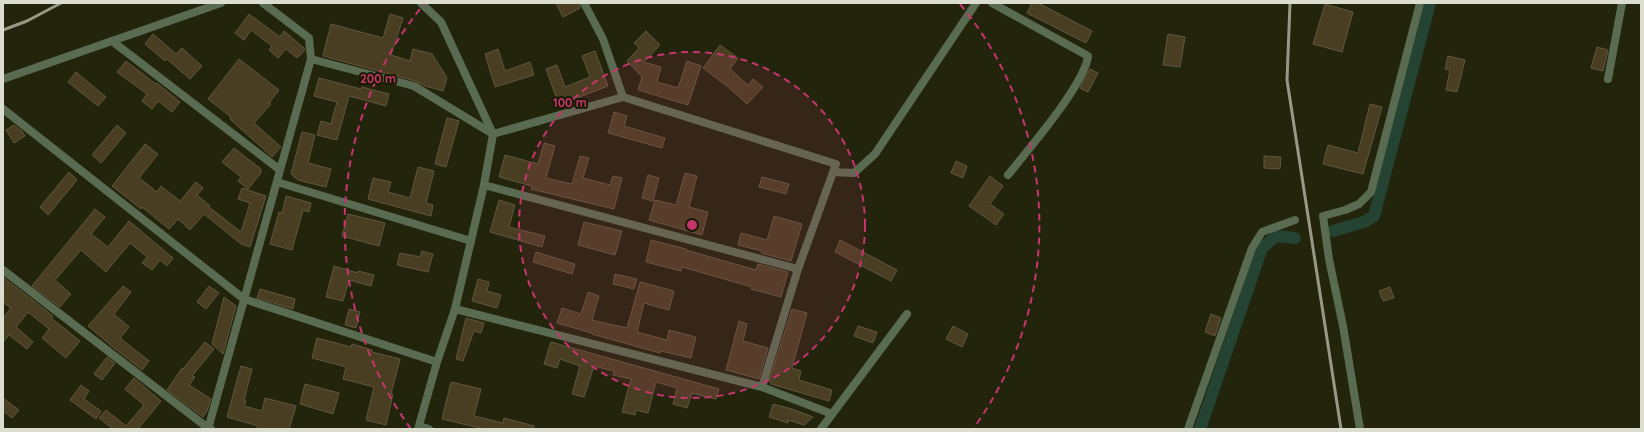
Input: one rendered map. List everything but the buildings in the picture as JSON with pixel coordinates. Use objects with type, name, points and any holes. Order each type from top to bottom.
[{"type":"street","points":[[3,79],[221,3]]},
{"type":"street","points":[[3,270],[209,429],[311,59],[309,38],[264,3]]},
{"type":"street","points":[[421,3],[441,22],[493,134],[484,185],[455,309],[436,362],[419,428],[429,429]]},
{"type":"street","points":[[584,3],[603,39],[623,97]]},
{"type":"street","points":[[833,172],[854,173],[875,154],[976,3]]},
{"type":"street","points":[[992,3],[1088,56],[1087,63],[1072,92],[1008,175]]},
{"type":"street","points":[[1360,429],[1343,326],[1329,259],[1323,216],[1345,210],[1359,204],[1371,192],[1420,3]]},
{"type":"street","points":[[1608,79],[1622,3]]},
{"type":"street","points":[[112,41],[280,170]]},
{"type":"street","points":[[311,59],[414,86],[493,134],[623,97],[836,164],[798,269],[762,387]]},
{"type":"street","points":[[3,109],[244,299],[436,362]]},
{"type":"street","points":[[277,182],[471,241]]},
{"type":"street","points":[[484,185],[798,269]]},
{"type":"street","points":[[1188,429],[1252,248],[1262,232],[1295,220]]},
{"type":"street","points":[[455,309],[762,387],[832,414]]},
{"type":"street","points":[[821,429],[907,314]]},
{"type":"waterway","points":[[1333,231],[1364,222],[1374,216],[1430,3]]},
{"type":"waterway","points":[[1200,429],[1262,248],[1276,236],[1295,238]]},
{"type":"railway","points":[[3,30],[27,21],[61,3]]},
{"type":"railway","points":[[1290,3],[1287,80],[1341,429]]}]
